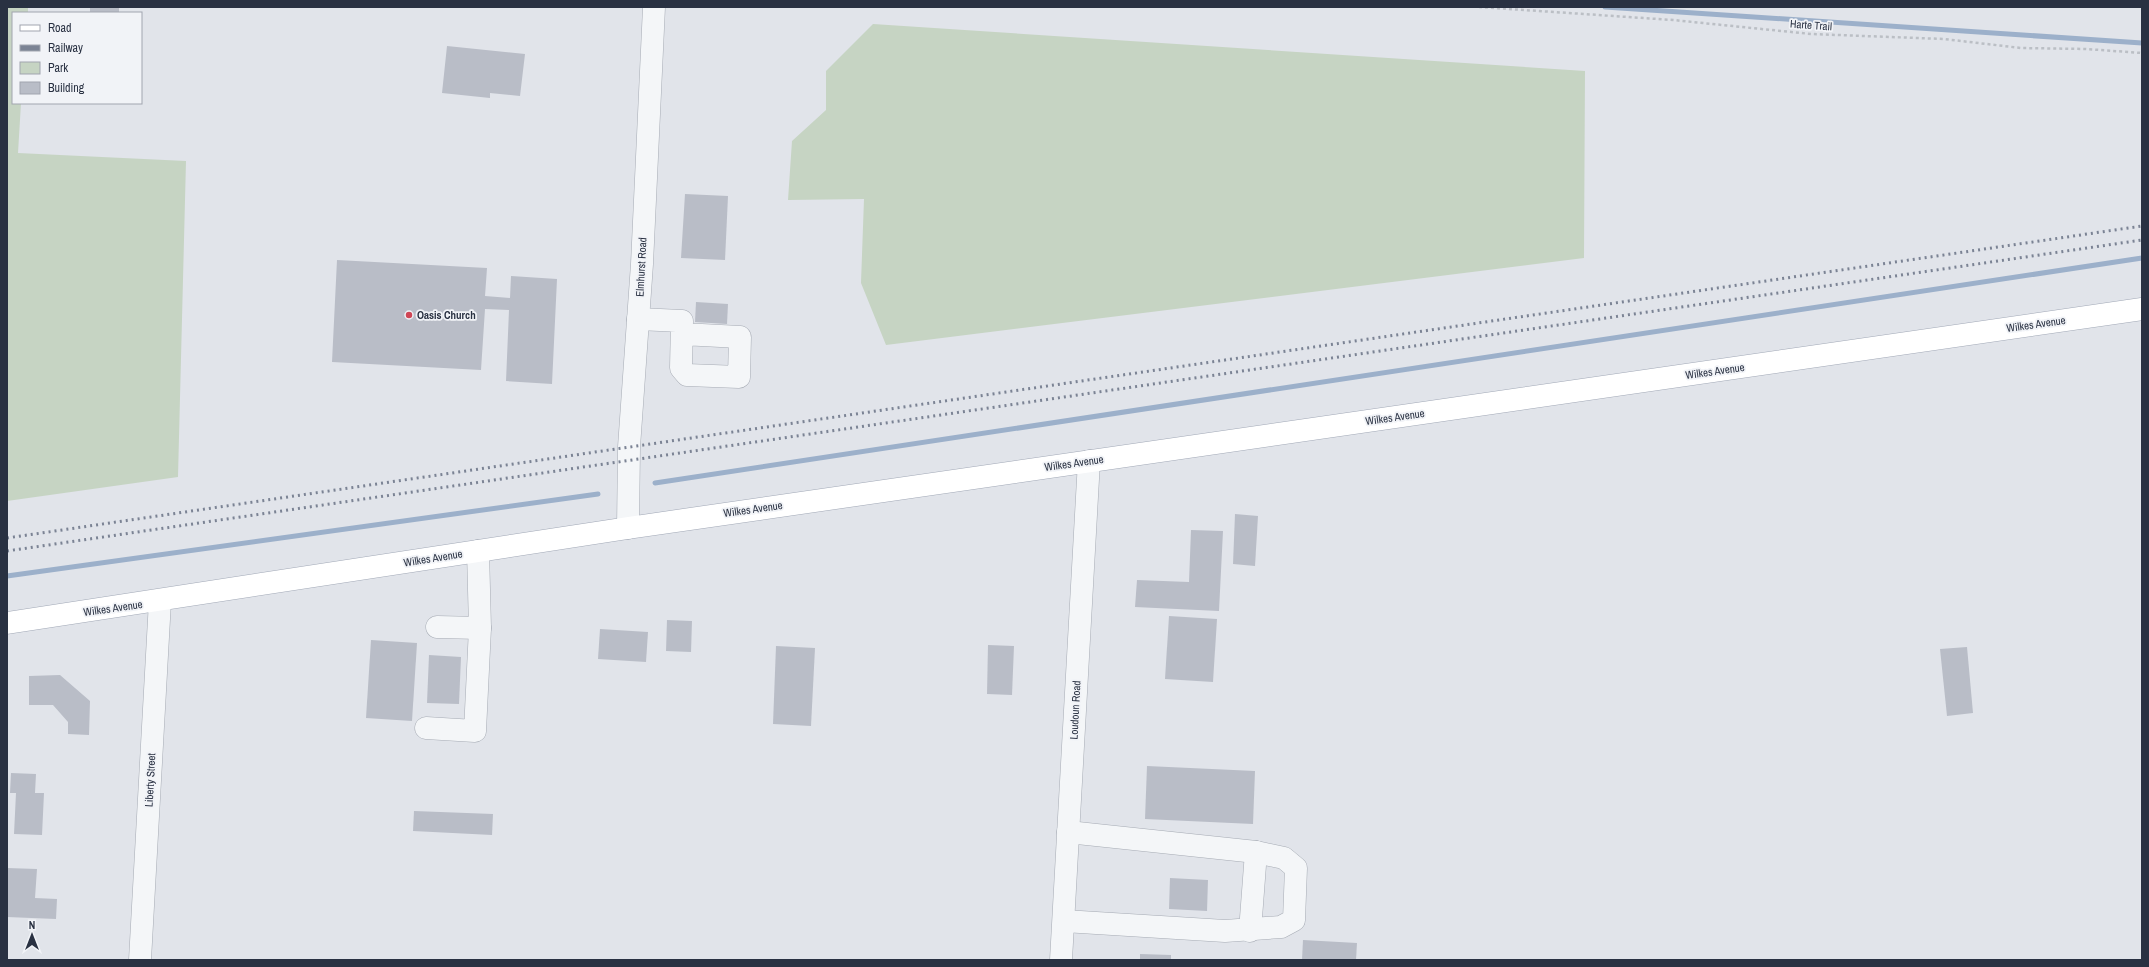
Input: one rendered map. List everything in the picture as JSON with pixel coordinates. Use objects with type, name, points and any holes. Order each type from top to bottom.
[{"type":"main road","name":"Wilkes Avenue","points":[[7,623],[160,601],[628,528],[2142,309]]},
{"type":"street","name":"Elmhurst Road","points":[[628,528],[629,447],[638,319],[654,7]]},
{"type":"street","points":[[638,319],[682,321],[682,334]]},
{"type":"street","name":"Loudoun Road","points":[[1061,960],[1089,461]]},
{"type":"street","points":[[426,728],[475,731],[480,628],[478,552]]},
{"type":"street","name":"Liberty Street","points":[[140,960],[160,601]]},
{"type":"street","points":[[437,627],[480,628]]},
{"type":"street","points":[[1064,921],[1225,931],[1250,931],[1281,928],[1294,920],[1296,868],[1284,858],[1256,852],[1068,832]]},
{"type":"street","points":[[1250,931],[1256,852]]},
{"type":"path","name":"Harte Trail","points":[[1479,7],[1673,20],[1811,34],[1944,39],[2021,48],[2086,49],[2142,53]]},
{"type":"green space","points":[[7,7],[28,7],[28,12],[12,12],[12,104],[21,104],[18,153],[186,161],[178,477],[7,501]]},
{"type":"green space","points":[[873,24],[1585,71],[1584,258],[886,345],[861,283],[864,199],[788,200],[792,141],[826,110],[826,71]]},
{"type":"building","points":[[90,7],[119,8],[119,12],[90,12]]},
{"type":"building","points":[[447,46],[525,54],[520,96],[490,93],[490,98],[442,93]]},
{"type":"building","points":[[685,194],[728,196],[725,260],[681,258]]},
{"type":"building","name":"Oasis Church","points":[[337,260],[487,268],[485,296],[510,298],[511,276],[557,279],[552,384],[506,381],[509,310],[485,309],[481,370],[332,362]]},
{"type":"building","points":[[696,302],[728,304],[727,324],[695,322]]},
{"type":"building","points":[[1235,514],[1258,516],[1255,566],[1233,564]]},
{"type":"building","points":[[1191,530],[1223,531],[1219,611],[1135,607],[1137,580],[1189,582]]},
{"type":"building","points":[[1169,616],[1217,619],[1213,682],[1165,679]]},
{"type":"building","points":[[667,620],[692,621],[691,652],[666,651]]},
{"type":"building","points":[[600,629],[648,632],[646,662],[598,659]]},
{"type":"building","points":[[371,640],[417,643],[412,721],[366,718]]},
{"type":"building","points":[[988,645],[1014,646],[1012,695],[987,694]]},
{"type":"building","points":[[776,646],[815,648],[811,726],[773,724]]},
{"type":"building","points":[[1967,647],[1973,713],[1947,716],[1940,649]]},
{"type":"building","points":[[429,655],[461,657],[459,704],[427,703]]},
{"type":"building","points":[[60,675],[90,701],[89,735],[68,734],[68,722],[53,705],[29,705],[29,676]]},
{"type":"building","points":[[1147,766],[1255,771],[1253,824],[1145,819]]},
{"type":"building","points":[[11,773],[36,774],[35,793],[44,793],[42,835],[14,834],[16,793],[10,793]]},
{"type":"building","points":[[414,811],[493,814],[492,835],[413,831]]},
{"type":"building","points":[[7,868],[37,869],[35,898],[57,899],[56,919],[7,917]]},
{"type":"building","points":[[1170,878],[1208,880],[1207,911],[1169,909]]},
{"type":"building","points":[[1303,940],[1357,943],[1356,960],[1302,960]]},
{"type":"building","points":[[1140,954],[1171,955],[1171,960],[1140,960]]},
{"type":"waterway","points":[[1605,7],[2142,43]]},
{"type":"waterway","points":[[655,483],[2142,258]]},
{"type":"waterway","points":[[7,576],[598,494]]},
{"type":"railway","points":[[7,538],[2142,226]]},
{"type":"railway","points":[[7,551],[2142,240]]},
{"type":"place","name":"Oasis Church","points":[[409,315]]}]
